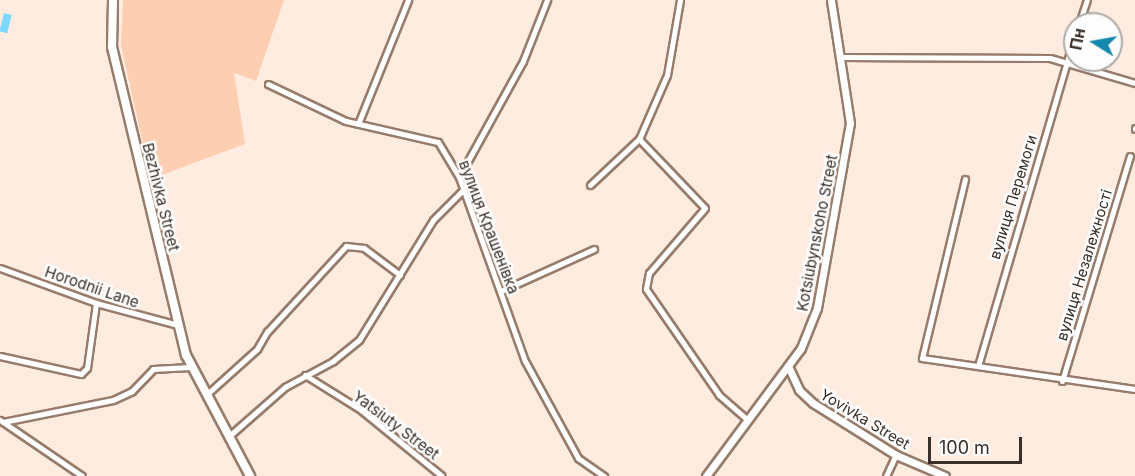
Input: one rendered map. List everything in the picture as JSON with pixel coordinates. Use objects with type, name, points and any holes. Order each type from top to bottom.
[{"type":"main road","name":"Bezhivka Street","points":[[113,0],[112,47],[190,368],[250,476]]},
{"type":"street","points":[[358,124],[408,0]]},
{"type":"street","points":[[459,177],[527,53],[547,0]]},
{"type":"street","points":[[590,185],[639,139],[667,75],[680,0]]},
{"type":"street","name":"Kotsiubynskoho Street","points":[[706,476],[788,366],[808,334],[817,308],[846,164],[850,123],[831,0]]},
{"type":"street","points":[[839,57],[925,54],[1063,62]]},
{"type":"street","name":"вулиця Перемоги","points":[[978,366],[1063,72]]},
{"type":"street","points":[[1099,72],[1135,83]]},
{"type":"street","name":"вулиця Крашенівка","points":[[268,84],[358,124],[431,138],[444,149],[459,177],[525,361],[574,450],[591,472],[604,476]]},
{"type":"street","points":[[639,139],[705,208],[649,273],[646,289],[719,395],[748,420]]},
{"type":"street","name":"вулиця Незалежності","points":[[1062,381],[1130,156]]},
{"type":"street","points":[[964,179],[922,358],[1062,381],[1135,389]]},
{"type":"street","points":[[228,437],[305,375],[333,361],[359,340],[433,220],[463,190]]},
{"type":"street","points":[[205,396],[257,349],[267,332],[346,246],[364,248],[400,276]]},
{"type":"street","points":[[501,291],[594,249]]},
{"type":"street","name":"Horodnii Lane","points":[[0,268],[96,303],[178,325]]},
{"type":"street","points":[[0,356],[81,374],[87,368],[96,303]]},
{"type":"street","name":"Yovivka Street","points":[[788,366],[799,390],[813,404],[896,455],[945,476]]},
{"type":"street","points":[[2,421],[114,400],[132,391],[153,369],[190,368]]},
{"type":"street","name":"Yatsiuty Street","points":[[305,375],[361,410],[442,476]]},
{"type":"street","points":[[2,421],[82,476]]},
{"type":"street","points":[[886,476],[896,455]]},
{"type":"shaded area","points":[[123,0],[284,0],[256,81],[234,73],[245,144],[151,179],[121,46]]},
{"type":"building","points":[[4,13],[12,15],[7,33],[0,32]]}]
